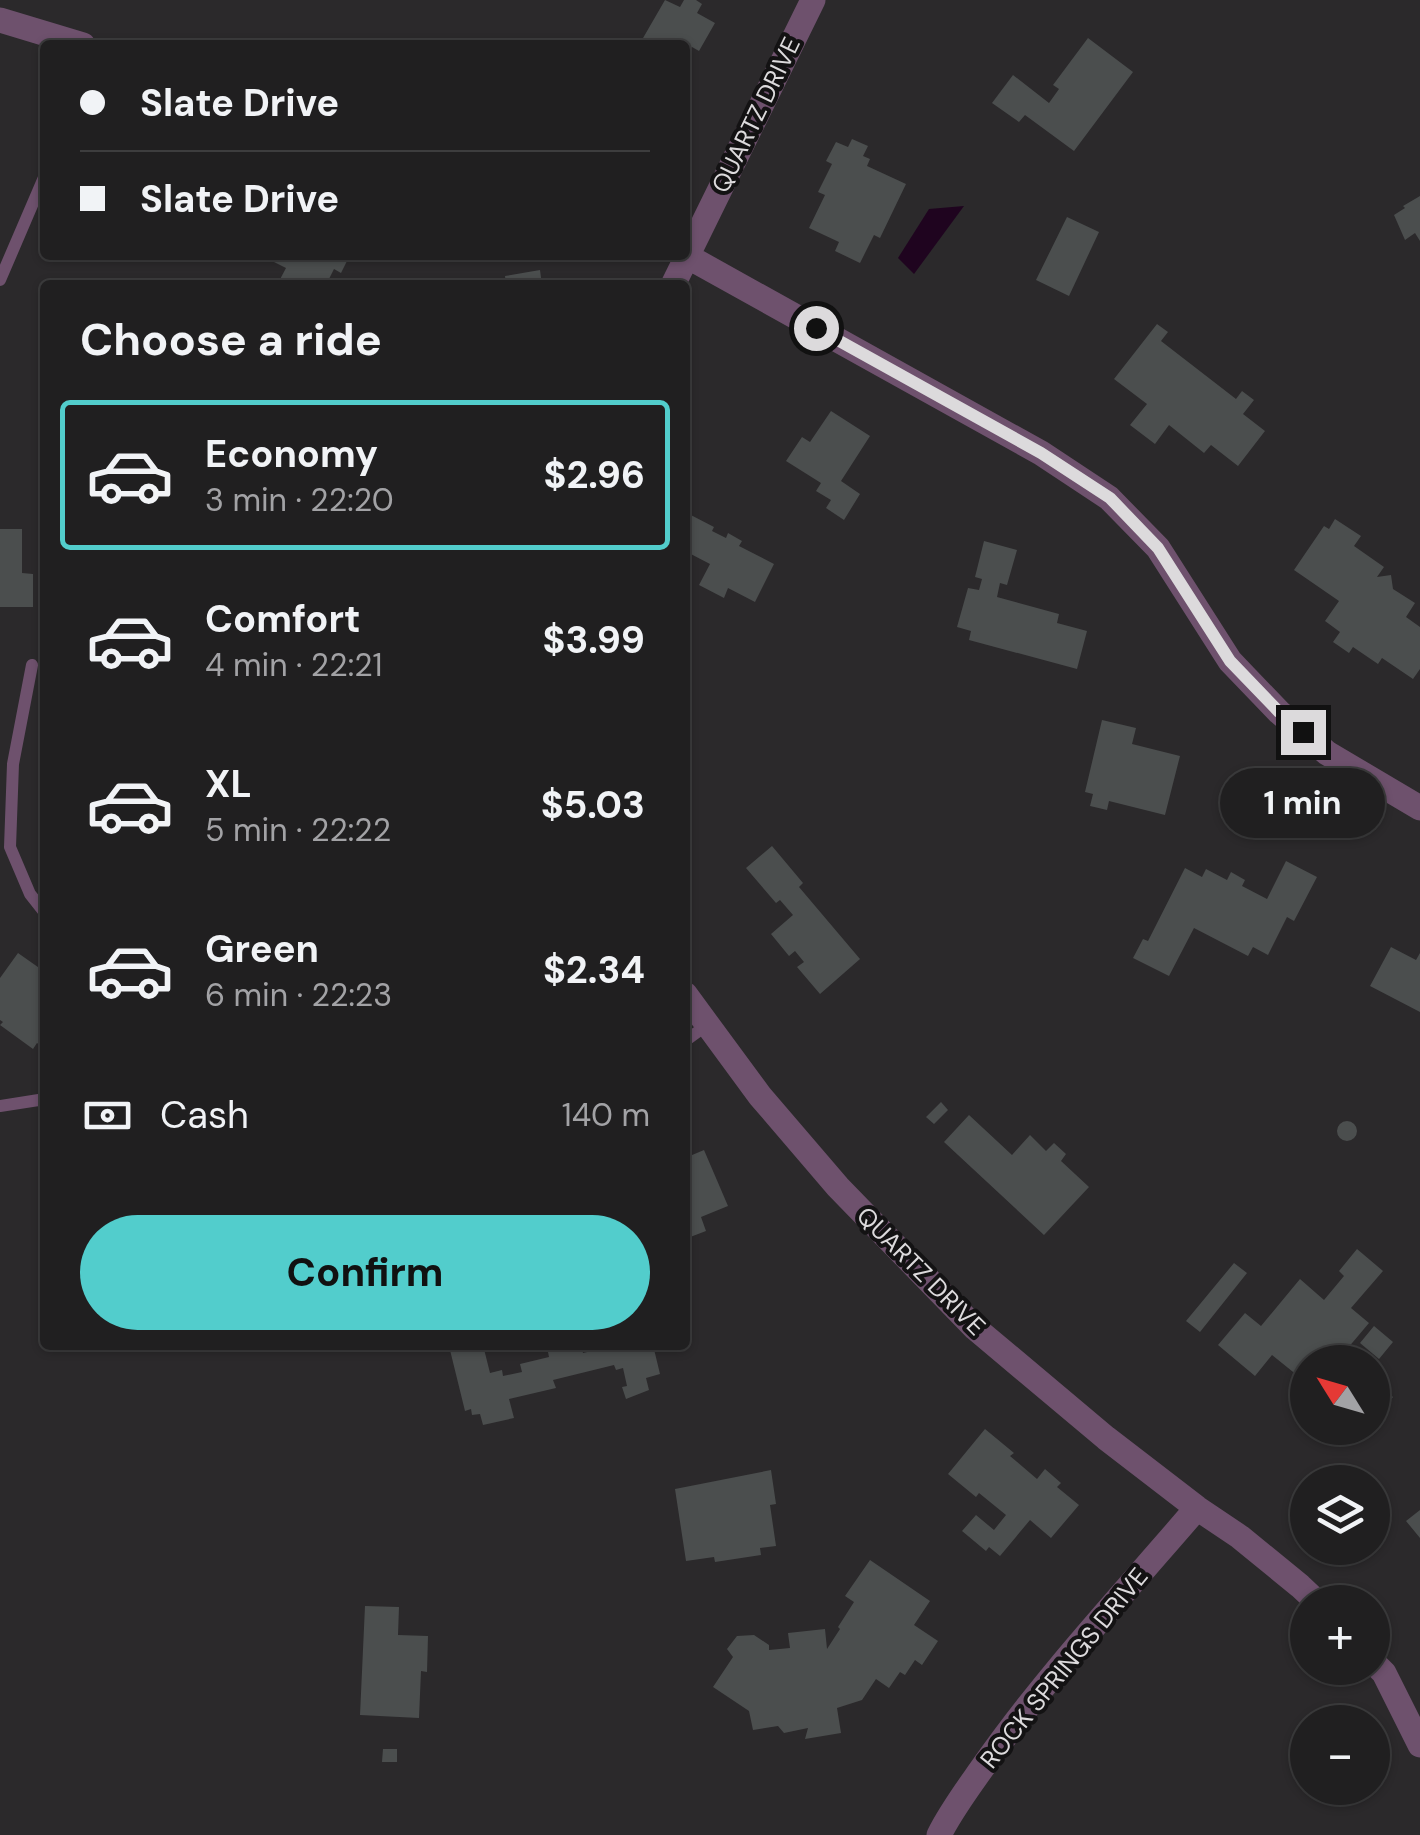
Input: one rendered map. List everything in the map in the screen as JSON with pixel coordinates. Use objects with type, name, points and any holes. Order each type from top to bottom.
[{"type":"street","name":"QUARTZ DRIVE","points":[[690,248],[813,0]]},
{"type":"street","points":[[0,20],[66,40]]},
{"type":"street","points":[[690,258],[1041,453],[1110,498],[1158,548],[1230,661],[1279,712],[1327,753],[1420,808]]},
{"type":"street","name":"QUARTZ DRIVE","points":[[690,1001],[760,1096],[838,1186],[975,1328],[1106,1438],[1299,1585]]},
{"type":"street","name":"ROCK SPRINGS DRIVE","points":[[939,1835],[1002,1740],[1056,1670],[1197,1508]]},
{"type":"street","points":[[1390,1684],[1420,1746]]},
{"type":"lane","points":[[0,280],[40,187]]},
{"type":"lane","points":[[32,665],[13,764],[10,847],[30,894],[40,907]]},
{"type":"lane","points":[[690,1037],[707,1024]]},
{"type":"lane","points":[[0,1106],[40,1100]]},
{"type":"shaded area","points":[[964,206],[914,274],[898,258],[929,209]]},
{"type":"building","points":[[665,0],[680,7],[684,0],[696,0],[702,4],[697,13],[715,23],[699,51],[692,47],[690,51],[690,40],[642,40]]},
{"type":"building","points":[[1088,38],[1133,72],[1074,151],[1025,115],[1019,122],[992,103],[1013,75],[1049,103],[1059,89],[1053,85]]},
{"type":"building","points":[[852,139],[868,146],[863,156],[870,159],[867,166],[906,184],[880,238],[874,235],[860,263],[835,251],[839,242],[809,228],[825,195],[818,192],[832,164],[826,161],[836,142],[848,147]]},
{"type":"building","points":[[1420,196],[1420,241],[1415,233],[1405,240],[1394,215]]},
{"type":"building","points":[[1067,217],[1099,232],[1069,296],[1036,280]]},
{"type":"building","points":[[270,260],[348,260],[341,273],[334,269],[328,280],[280,280],[286,268]]},
{"type":"building","points":[[540,270],[541,280],[505,280],[505,276]]},
{"type":"building","points":[[1157,324],[1168,332],[1161,341],[1236,399],[1242,391],[1254,400],[1243,414],[1265,431],[1238,466],[1211,445],[1204,453],[1169,425],[1155,444],[1130,425],[1147,404],[1114,379]]},
{"type":"building","points":[[831,411],[870,436],[841,481],[860,494],[844,520],[826,508],[831,500],[816,491],[821,483],[786,461],[802,437],[810,442]]},
{"type":"building","points":[[690,515],[714,527],[712,531],[726,538],[728,533],[742,541],[739,546],[774,564],[755,602],[728,588],[724,598],[699,585],[710,564],[690,554]]},
{"type":"building","points":[[1335,519],[1361,536],[1354,546],[1384,567],[1377,577],[1391,575],[1393,589],[1415,603],[1406,617],[1420,627],[1420,669],[1413,679],[1382,658],[1378,664],[1353,647],[1349,653],[1333,642],[1340,632],[1325,621],[1339,601],[1294,570],[1324,526],[1329,529]]},
{"type":"building","points":[[0,529],[22,529],[22,573],[33,574],[33,607],[0,607]]},
{"type":"building","points":[[984,541],[1017,550],[1007,585],[1000,583],[997,597],[1059,614],[1057,623],[1087,631],[1077,669],[969,640],[971,631],[957,627],[968,588],[979,590],[982,579],[975,577]]},
{"type":"building","points":[[1102,720],[1136,728],[1132,744],[1180,756],[1165,815],[1109,801],[1107,810],[1090,806],[1093,794],[1085,792]]},
{"type":"building","points":[[772,846],[803,883],[799,887],[860,959],[820,994],[797,967],[804,962],[795,951],[789,956],[771,934],[793,915],[780,900],[776,903],[746,868]]},
{"type":"building","points":[[1286,861],[1317,877],[1294,921],[1287,917],[1268,955],[1253,947],[1248,956],[1194,928],[1169,976],[1133,958],[1143,939],[1148,941],[1185,868],[1202,877],[1206,869],[1227,880],[1231,872],[1245,880],[1242,886],[1267,899]]},
{"type":"building","points":[[1391,947],[1416,960],[1420,953],[1420,1012],[1370,986]]},
{"type":"building","points":[[18,953],[40,968],[40,1045],[37,1043],[33,1049],[0,1025],[0,978]]},
{"type":"building","points":[[941,1102],[948,1110],[934,1124],[926,1117]]},
{"type":"building","points":[[969,1115],[1012,1155],[1030,1135],[1046,1151],[1054,1143],[1066,1154],[1061,1161],[1089,1187],[1044,1235],[944,1142]]},
{"type":"building","points":[[1347,1121],[1357,1131],[1347,1141],[1337,1131]]},
{"type":"building","points":[[704,1150],[728,1206],[701,1217],[706,1231],[690,1237],[690,1156]]},
{"type":"building","points":[[1357,1249],[1383,1271],[1351,1308],[1369,1323],[1350,1345],[1290,1345],[1290,1370],[1272,1355],[1255,1376],[1218,1345],[1245,1313],[1261,1326],[1300,1279],[1324,1300],[1344,1276],[1339,1271]]},
{"type":"building","points":[[1234,1263],[1247,1273],[1200,1332],[1186,1321]]},
{"type":"building","points":[[1374,1326],[1393,1342],[1390,1346],[1360,1343]]},
{"type":"building","points":[[450,1350],[484,1350],[490,1373],[502,1370],[503,1376],[522,1372],[520,1364],[549,1357],[548,1350],[654,1350],[660,1374],[646,1378],[649,1390],[626,1399],[623,1368],[616,1370],[614,1365],[553,1380],[556,1388],[509,1399],[514,1418],[483,1425],[480,1414],[472,1415],[471,1409],[465,1411]]},
{"type":"building","points":[[985,1429],[1037,1479],[1045,1469],[1061,1483],[1057,1487],[1079,1505],[1051,1538],[1030,1520],[1000,1556],[989,1547],[986,1551],[962,1531],[976,1515],[994,1530],[1006,1515],[948,1474]]},
{"type":"building","points":[[771,1470],[776,1504],[770,1505],[776,1546],[760,1548],[761,1555],[715,1562],[714,1557],[686,1561],[675,1489]]},
{"type":"building","points":[[1420,1510],[1420,1538],[1406,1521]]},
{"type":"building","points":[[870,1560],[930,1601],[914,1625],[938,1641],[922,1665],[915,1660],[889,1688],[876,1679],[862,1700],[837,1708],[841,1733],[805,1739],[808,1728],[784,1733],[778,1726],[753,1730],[749,1711],[713,1687],[733,1657],[727,1649],[737,1636],[754,1635],[769,1645],[769,1650],[790,1648],[788,1633],[825,1629],[827,1649],[854,1602],[845,1596]]},
{"type":"building","points":[[365,1606],[399,1607],[398,1635],[428,1636],[427,1672],[421,1671],[419,1718],[360,1715]]},
{"type":"building","points":[[383,1749],[397,1749],[397,1762],[382,1762]]},
{"type":"route","points":[[816,328],[1041,453],[1110,498],[1158,548],[1230,661],[1303,732]]}]
